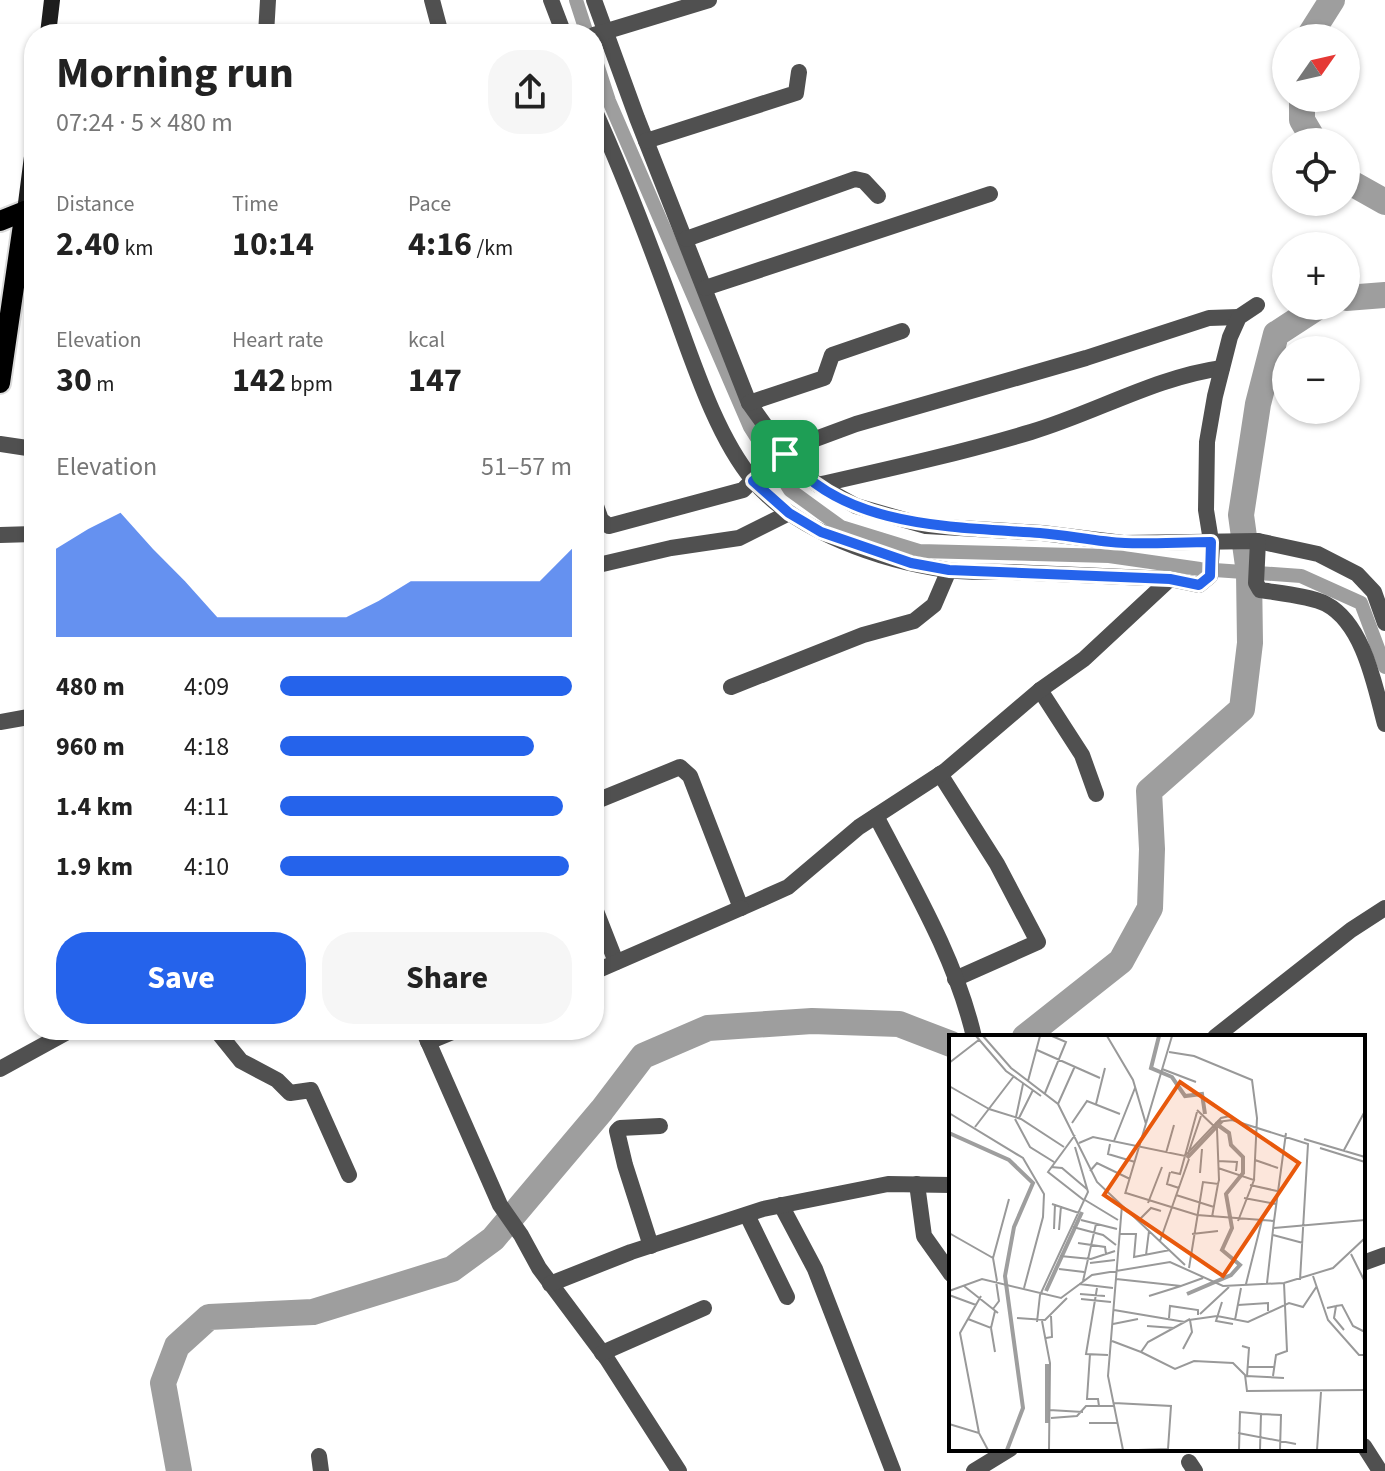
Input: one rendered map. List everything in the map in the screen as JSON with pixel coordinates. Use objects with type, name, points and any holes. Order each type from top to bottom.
[{"type":"main road","points":[[49,24],[52,0]]},
{"type":"main road","points":[[0,221],[24,212]]},
{"type":"main road","points":[[0,380],[24,244]]},
{"type":"street","points":[[267,24],[268,0]]},
{"type":"street","points":[[432,0],[438,24]]},
{"type":"street","points":[[551,0],[560,24]]},
{"type":"street","points":[[594,0],[598,24]]},
{"type":"street","points":[[604,33],[709,0]]},
{"type":"street","points":[[604,43],[686,239],[749,403],[783,457],[818,485],[856,506],[926,526],[1042,533],[1123,543],[1215,543],[1318,554],[1357,574],[1374,592],[1385,623]]},
{"type":"street","points":[[646,141],[796,93],[799,72]]},
{"type":"street","points":[[604,133],[729,444],[755,479],[789,513],[821,532],[911,563],[949,570],[1170,579],[1199,585],[1210,576],[1215,543],[1206,510],[1207,442],[1222,368],[1239,317]]},
{"type":"street","points":[[686,239],[855,179],[864,181],[878,196]]},
{"type":"street","points":[[705,288],[990,194]]},
{"type":"street","points":[[604,525],[690,506],[743,490],[802,444],[856,424],[1086,358],[1158,332],[1209,318],[1239,317],[1257,305]]},
{"type":"street","points":[[749,403],[824,378],[832,355],[902,331]]},
{"type":"street","points":[[818,485],[1031,432],[1096,410],[1144,389],[1222,368]]},
{"type":"street","points":[[0,444],[24,448]]},
{"type":"street","points":[[604,564],[671,548],[739,538],[789,513]]},
{"type":"street","points":[[0,535],[24,534]]},
{"type":"street","points":[[1256,546],[1256,583],[1260,590],[1325,603],[1343,618],[1367,658],[1385,724]]},
{"type":"street","points":[[731,687],[863,635],[914,621],[934,605],[949,570]]},
{"type":"street","points":[[604,967],[788,887],[876,816],[940,774],[1040,690],[1084,659],[1170,579]]},
{"type":"street","points":[[1040,690],[1082,755],[1096,794]]},
{"type":"street","points":[[0,722],[24,718]]},
{"type":"street","points":[[604,798],[662,773],[680,767],[685,769],[741,908]]},
{"type":"street","points":[[940,774],[997,864],[1038,942],[955,979]]},
{"type":"street","points":[[876,816],[922,905],[955,979],[973,1035]]},
{"type":"street","points":[[1218,1035],[1339,939],[1385,908]]},
{"type":"street","points":[[604,931],[616,962]]},
{"type":"street","points":[[0,1069],[53,1040]]},
{"type":"street","points":[[224,1040],[241,1061],[277,1080],[290,1093],[311,1090],[349,1175]]},
{"type":"street","points":[[427,1040],[500,1205],[550,1284],[602,1353],[679,1471]]},
{"type":"street","points":[[651,1246],[617,1131],[620,1128],[660,1126]]},
{"type":"street","points":[[550,1284],[651,1246],[781,1205],[888,1184],[949,1185]]},
{"type":"street","points":[[917,1184],[924,1236],[949,1271]]},
{"type":"street","points":[[781,1205],[815,1269],[893,1471]]},
{"type":"street","points":[[747,1215],[787,1297]]},
{"type":"street","points":[[1365,1262],[1385,1255]]},
{"type":"street","points":[[602,1353],[704,1308]]},
{"type":"street","points":[[1365,1448],[1380,1471]]},
{"type":"street","points":[[974,1471],[1007,1451]]},
{"type":"waterway","points":[[576,0],[584,24]]},
{"type":"waterway","points":[[1317,24],[1332,0]]},
{"type":"waterway","points":[[604,86],[750,427],[790,490],[841,527],[919,551],[1109,556],[1200,569],[1301,576],[1361,603],[1385,667]]},
{"type":"waterway","points":[[1302,112],[1307,128]]},
{"type":"waterway","points":[[1360,188],[1385,202]]},
{"type":"waterway","points":[[1360,297],[1385,295]]},
{"type":"waterway","points":[[1028,1035],[1121,961],[1150,908],[1152,849],[1149,791],[1242,709],[1250,643],[1249,573],[1241,515],[1258,404],[1276,334],[1298,320]]},
{"type":"waterway","points":[[179,1471],[163,1383],[177,1346],[209,1317],[313,1312],[452,1269],[493,1239],[602,1110],[643,1056],[708,1028],[812,1021],[899,1024],[949,1043]]},
{"type":"route","points":[[785,454],[794,466],[818,485],[856,506],[926,526],[1042,533],[1123,543],[1211,542],[1210,576],[1199,585],[1170,579],[949,570],[911,563],[821,532],[789,513],[753,481],[785,454]]}]
